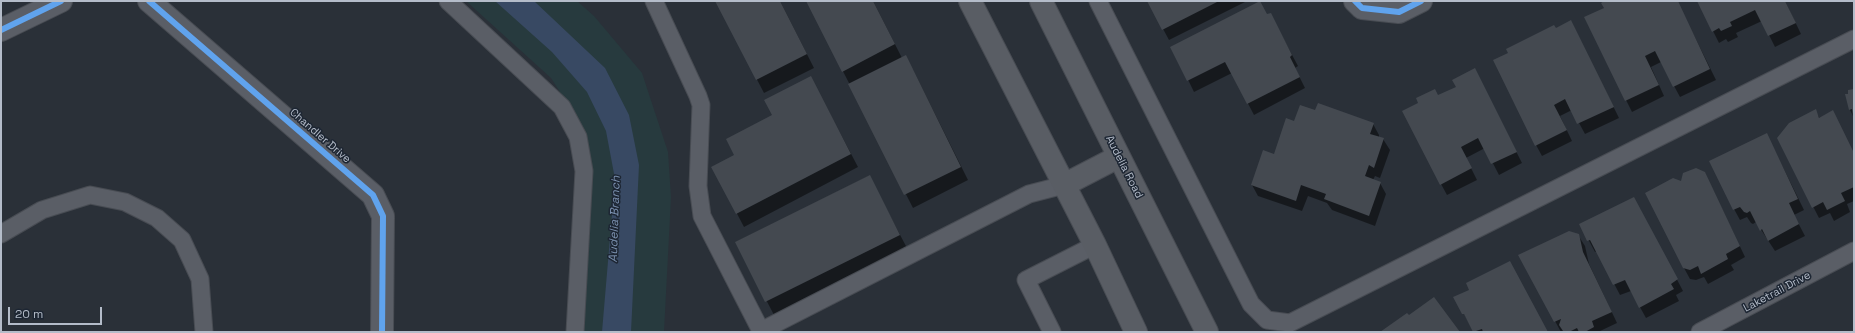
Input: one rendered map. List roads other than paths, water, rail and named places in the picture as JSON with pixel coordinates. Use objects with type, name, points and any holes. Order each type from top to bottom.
[{"type":"main road","points":[[970,1],[1095,245],[1136,332]]},
{"type":"main road","name":"Audelia Road","points":[[1041,1],[1207,332]]},
{"type":"main road","points":[[1064,185],[1118,157]]},
{"type":"street","points":[[1,30],[61,1]]},
{"type":"street","name":"Chandler Drive","points":[[149,1],[373,195],[383,216],[382,332]]},
{"type":"street","points":[[1355,1],[1362,8],[1399,12],[1421,1]]},
{"type":"lane","points":[[448,1],[562,107],[578,137],[584,171],[575,332]]},
{"type":"lane","points":[[654,1],[701,105],[698,186],[702,216],[761,331],[1029,194],[1064,185]]},
{"type":"lane","points":[[1098,1],[1251,304],[1267,320],[1290,323],[1854,39]]},
{"type":"lane","points":[[1,234],[42,210],[90,195],[125,202],[157,218],[182,240],[200,279],[204,332]]},
{"type":"lane","points":[[1052,332],[1026,280],[1095,245]]},
{"type":"lane","name":"Laketrail Drive","points":[[1700,332],[1854,251]]},
{"type":"water","name":"Audelia Branch","points":[[495,1],[534,1],[605,68],[629,115],[639,165],[631,332],[602,332],[615,179],[606,131],[587,92],[552,52]]}]
